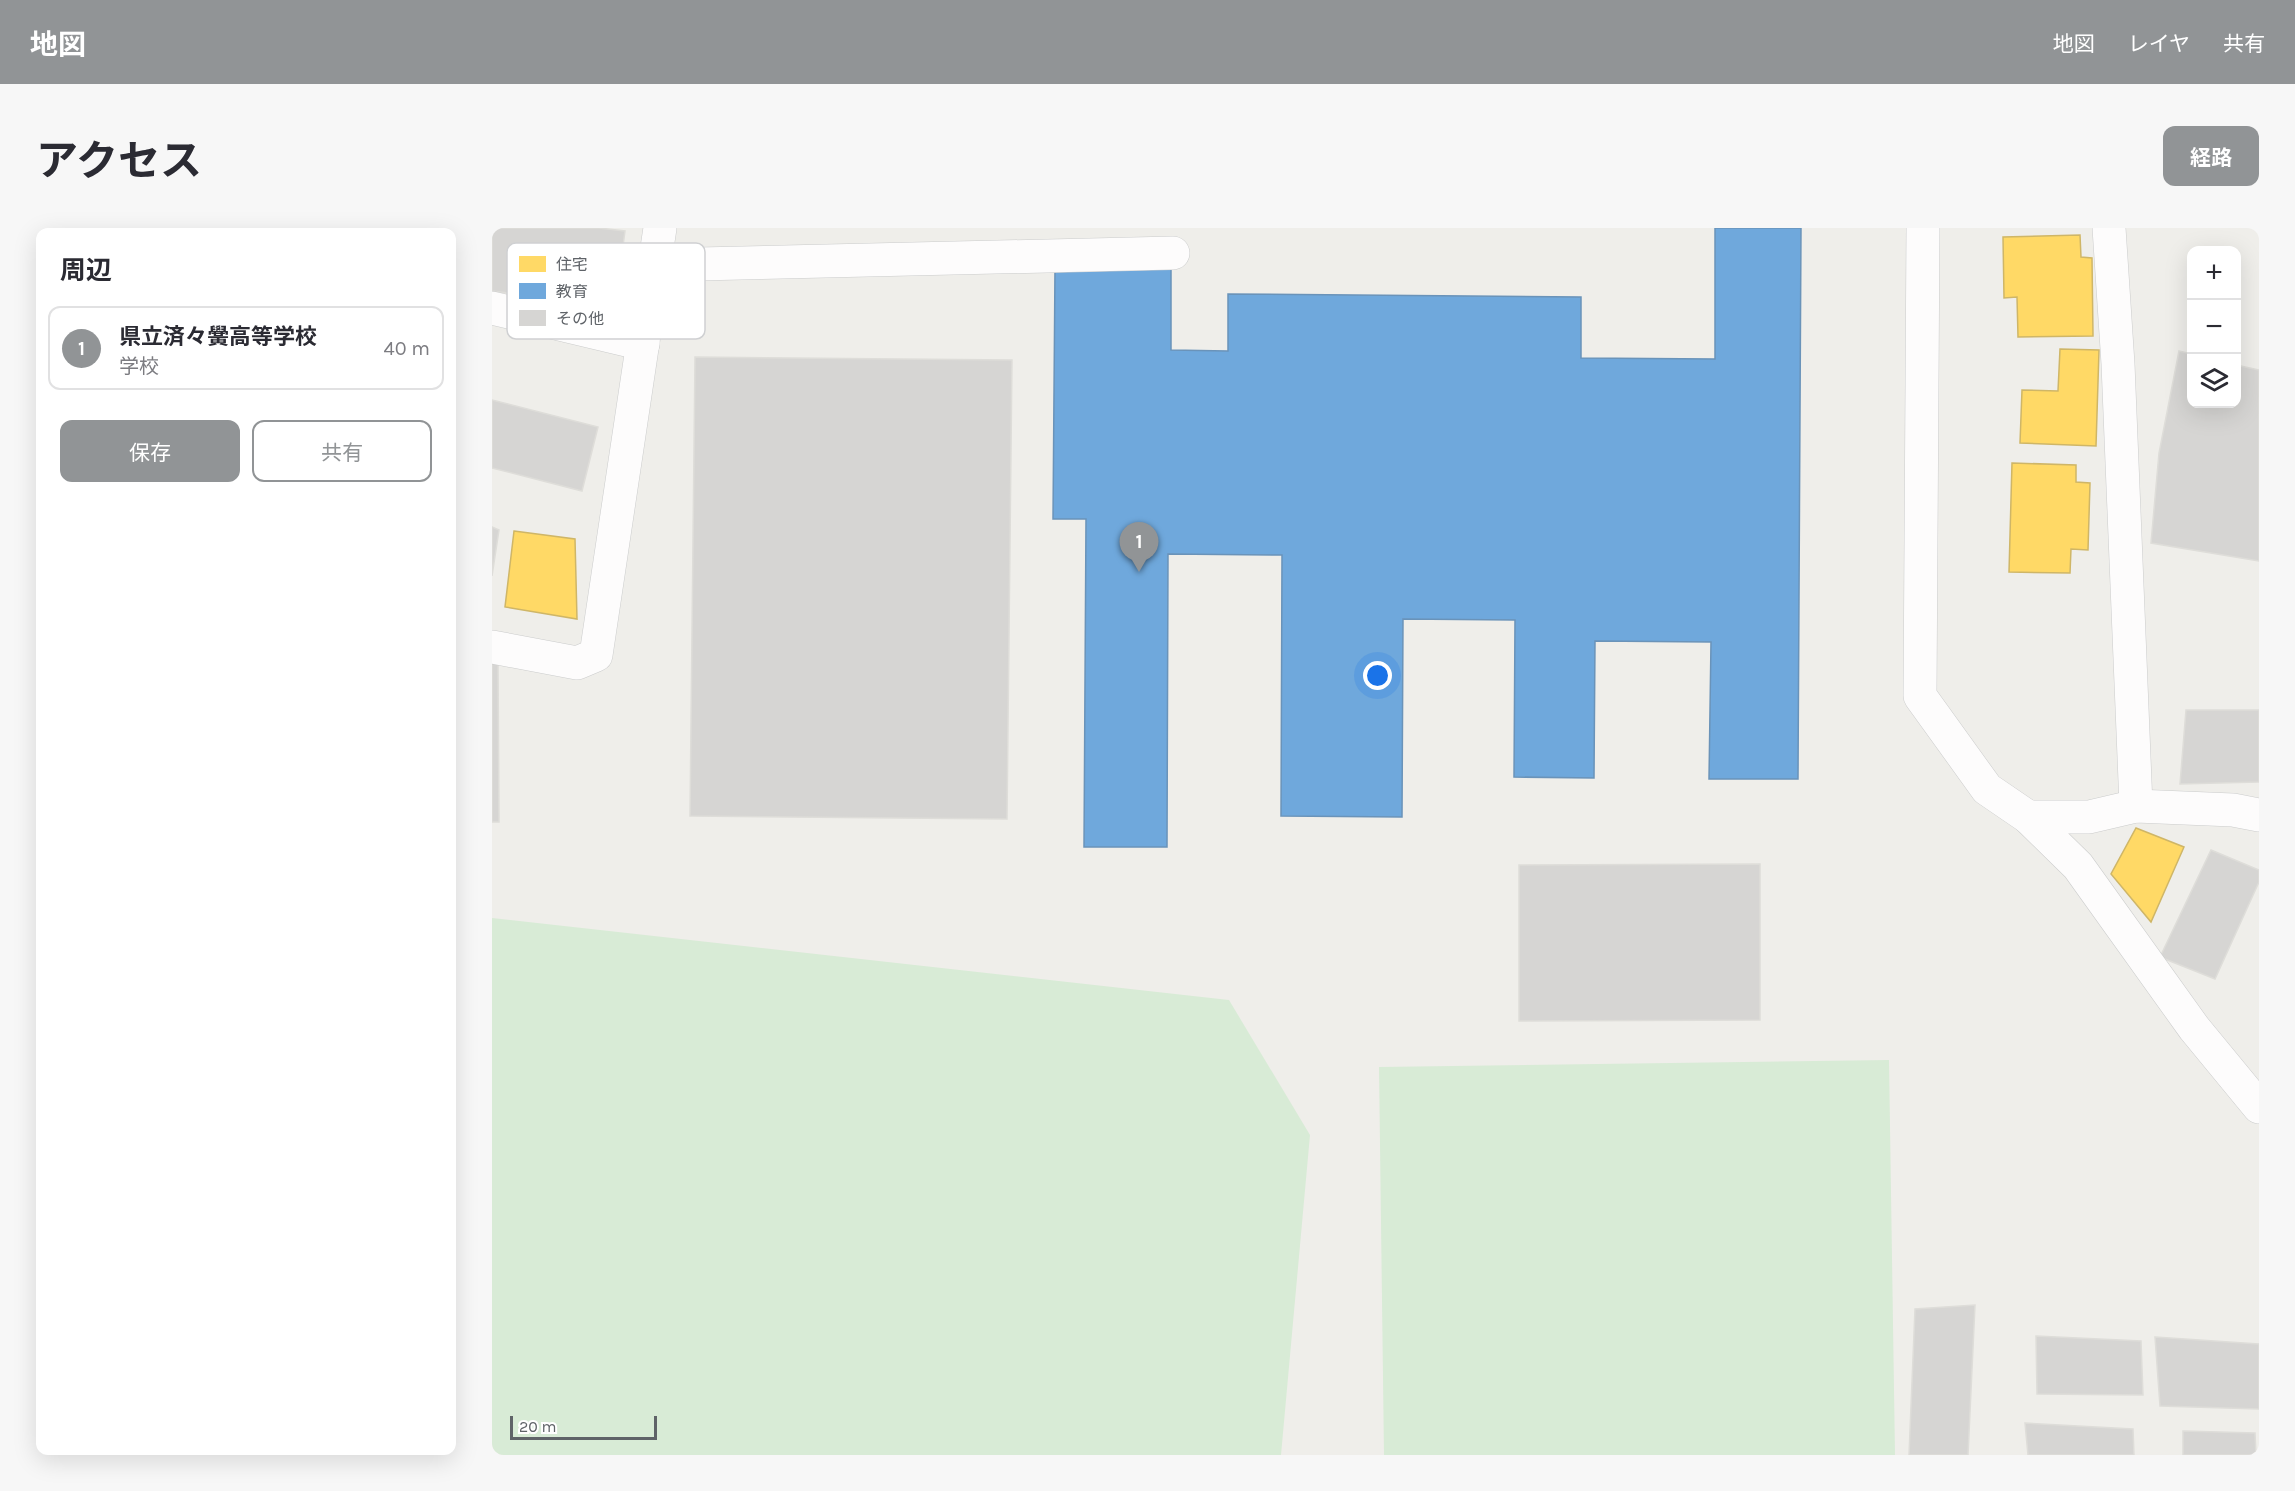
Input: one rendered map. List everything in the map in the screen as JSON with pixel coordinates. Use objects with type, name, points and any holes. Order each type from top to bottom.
[{"type":"street","points":[[658,243],[660,228]]},
{"type":"street","points":[[1923,228],[1920,696],[1987,789],[2028,817],[2078,866],[2194,1028],[2259,1107]]},
{"type":"street","points":[[2109,228],[2118,364],[2136,806]]},
{"type":"street","points":[[705,264],[1173,253]]},
{"type":"street","points":[[492,308],[507,312]]},
{"type":"street","points":[[622,339],[643,344]]},
{"type":"street","points":[[492,647],[577,663],[596,655],[644,339]]},
{"type":"street","points":[[2028,817],[2089,817],[2136,806],[2233,810],[2259,814]]},
{"type":"green space","points":[[492,918],[1229,1000],[1310,1135],[1281,1455],[492,1455]]},
{"type":"green space","points":[[1889,1060],[1895,1455],[1384,1455],[1379,1067]]},
{"type":"building: 住宅","points":[[2080,235],[2081,257],[2092,258],[2093,336],[2018,337],[2017,297],[2004,298],[2003,237]]},
{"type":"building: 住宅","points":[[2060,349],[2099,350],[2096,446],[2020,443],[2022,390],[2058,391]]},
{"type":"building: 住宅","points":[[2012,463],[2076,465],[2076,482],[2090,483],[2088,550],[2071,549],[2070,573],[2009,572]]},
{"type":"building: 住宅","points":[[514,531],[575,539],[577,619],[505,607]]},
{"type":"building: 住宅","points":[[2136,828],[2184,847],[2151,922],[2111,874]]},
{"type":"building: 教育","points":[[1715,228],[1801,228],[1798,779],[1709,779],[1711,642],[1595,641],[1594,778],[1514,777],[1515,620],[1403,619],[1402,817],[1281,816],[1282,555],[1168,554],[1167,847],[1084,847],[1086,519],[1053,519],[1055,268],[1171,269],[1171,350],[1228,351],[1228,294],[1581,297],[1581,358],[1715,359]]},
{"type":"building: その他","points":[[492,228],[599,228],[625,231],[623,243],[507,243],[507,293],[492,291]]},
{"type":"building: その他","points":[[2179,351],[2187,353],[2187,408],[2241,408],[2241,366],[2259,370],[2259,561],[2151,543],[2159,453]]},
{"type":"building: その他","points":[[695,357],[1012,360],[1007,819],[690,816]]},
{"type":"building: その他","points":[[492,400],[598,427],[582,491],[492,468]]},
{"type":"building: その他","points":[[492,527],[499,530],[492,576]]},
{"type":"building: その他","points":[[492,662],[498,662],[499,822],[492,822]]},
{"type":"building: その他","points":[[2186,710],[2259,710],[2259,782],[2180,784]]},
{"type":"building: その他","points":[[2211,850],[2259,870],[2259,882],[2215,979],[2160,957]]},
{"type":"building: その他","points":[[1760,864],[1760,1020],[1519,1021],[1519,865]]},
{"type":"building: その他","points":[[1975,1305],[1968,1455],[1909,1455],[1915,1309]]},
{"type":"building: その他","points":[[2036,1336],[2141,1341],[2143,1395],[2037,1394]]},
{"type":"building: その他","points":[[2155,1337],[2259,1344],[2259,1409],[2160,1406]]},
{"type":"building: その他","points":[[2025,1423],[2133,1429],[2134,1455],[2028,1455]]},
{"type":"building: その他","points":[[2183,1431],[2255,1433],[2256,1455],[2183,1455]]},
{"type":"place","name":"県立済々黌高等学校","points":[[1139,572]]}]
